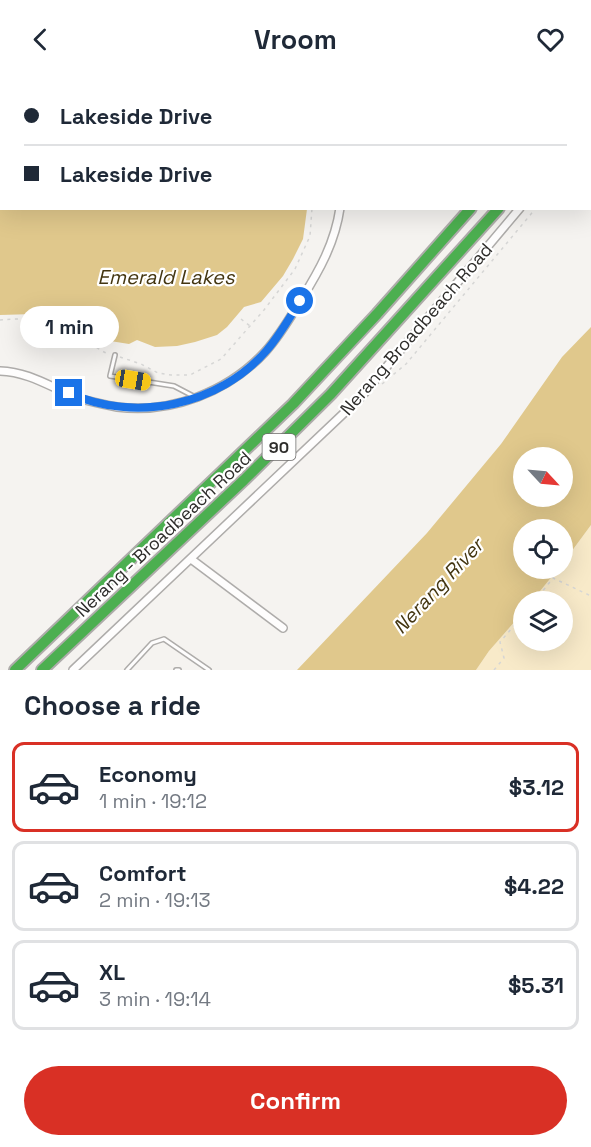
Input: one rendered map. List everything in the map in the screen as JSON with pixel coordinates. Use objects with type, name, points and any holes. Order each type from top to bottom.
[{"type":"main road","name":"Nerang - Broadbeach Road","points":[[15,670],[293,404],[469,210]]},
{"type":"main road","name":"Nerang - Broadbeach Road","points":[[42,670],[295,431],[366,357],[497,210]]},
{"type":"street","points":[[0,371],[28,375],[80,398],[119,407],[154,407],[175,404],[196,397],[236,378],[274,341],[327,255],[340,210]]},
{"type":"street","name":"Nerang Broadbeach Road","points":[[73,670],[362,396],[518,210]]},
{"type":"street","points":[[191,559],[283,628]]},
{"type":"lane","points":[[115,355],[110,376],[174,386],[196,397]]},
{"type":"lane","points":[[127,670],[152,643],[164,639],[209,670]]},
{"type":"path","points":[[0,320],[40,319],[74,329],[99,350],[141,364],[158,373],[190,375],[221,359],[251,326],[295,269],[310,236],[312,210]]},
{"type":"path","points":[[241,319],[251,326]]},
{"type":"path","points":[[543,591],[553,578],[591,596]]},
{"type":"path","points":[[494,670],[504,658],[500,642],[513,627]]},
{"type":"shaded area","points":[[591,525],[591,670],[476,670],[513,623],[513,651],[573,651],[573,591],[540,591],[550,579],[573,579],[573,549]]},
{"type":"water","name":"Emerald Lakes","points":[[0,210],[307,210],[303,239],[283,276],[261,302],[244,307],[217,335],[177,346],[155,347],[137,340],[129,344],[104,340],[103,335],[47,316],[0,315]]},
{"type":"water","name":"Nerang River","points":[[591,327],[591,525],[573,549],[573,519],[513,519],[513,579],[550,579],[540,591],[513,591],[513,623],[476,670],[297,670],[427,533],[501,444],[562,357]]},
{"type":"traffic: fast","points":[[15,670],[293,404],[469,210]]},
{"type":"traffic: fast","points":[[42,670],[244,480],[331,394],[497,210]]},
{"type":"route","points":[[69,393],[102,404],[139,408],[175,404],[205,394],[236,378],[257,360],[274,341],[300,301]]}]
